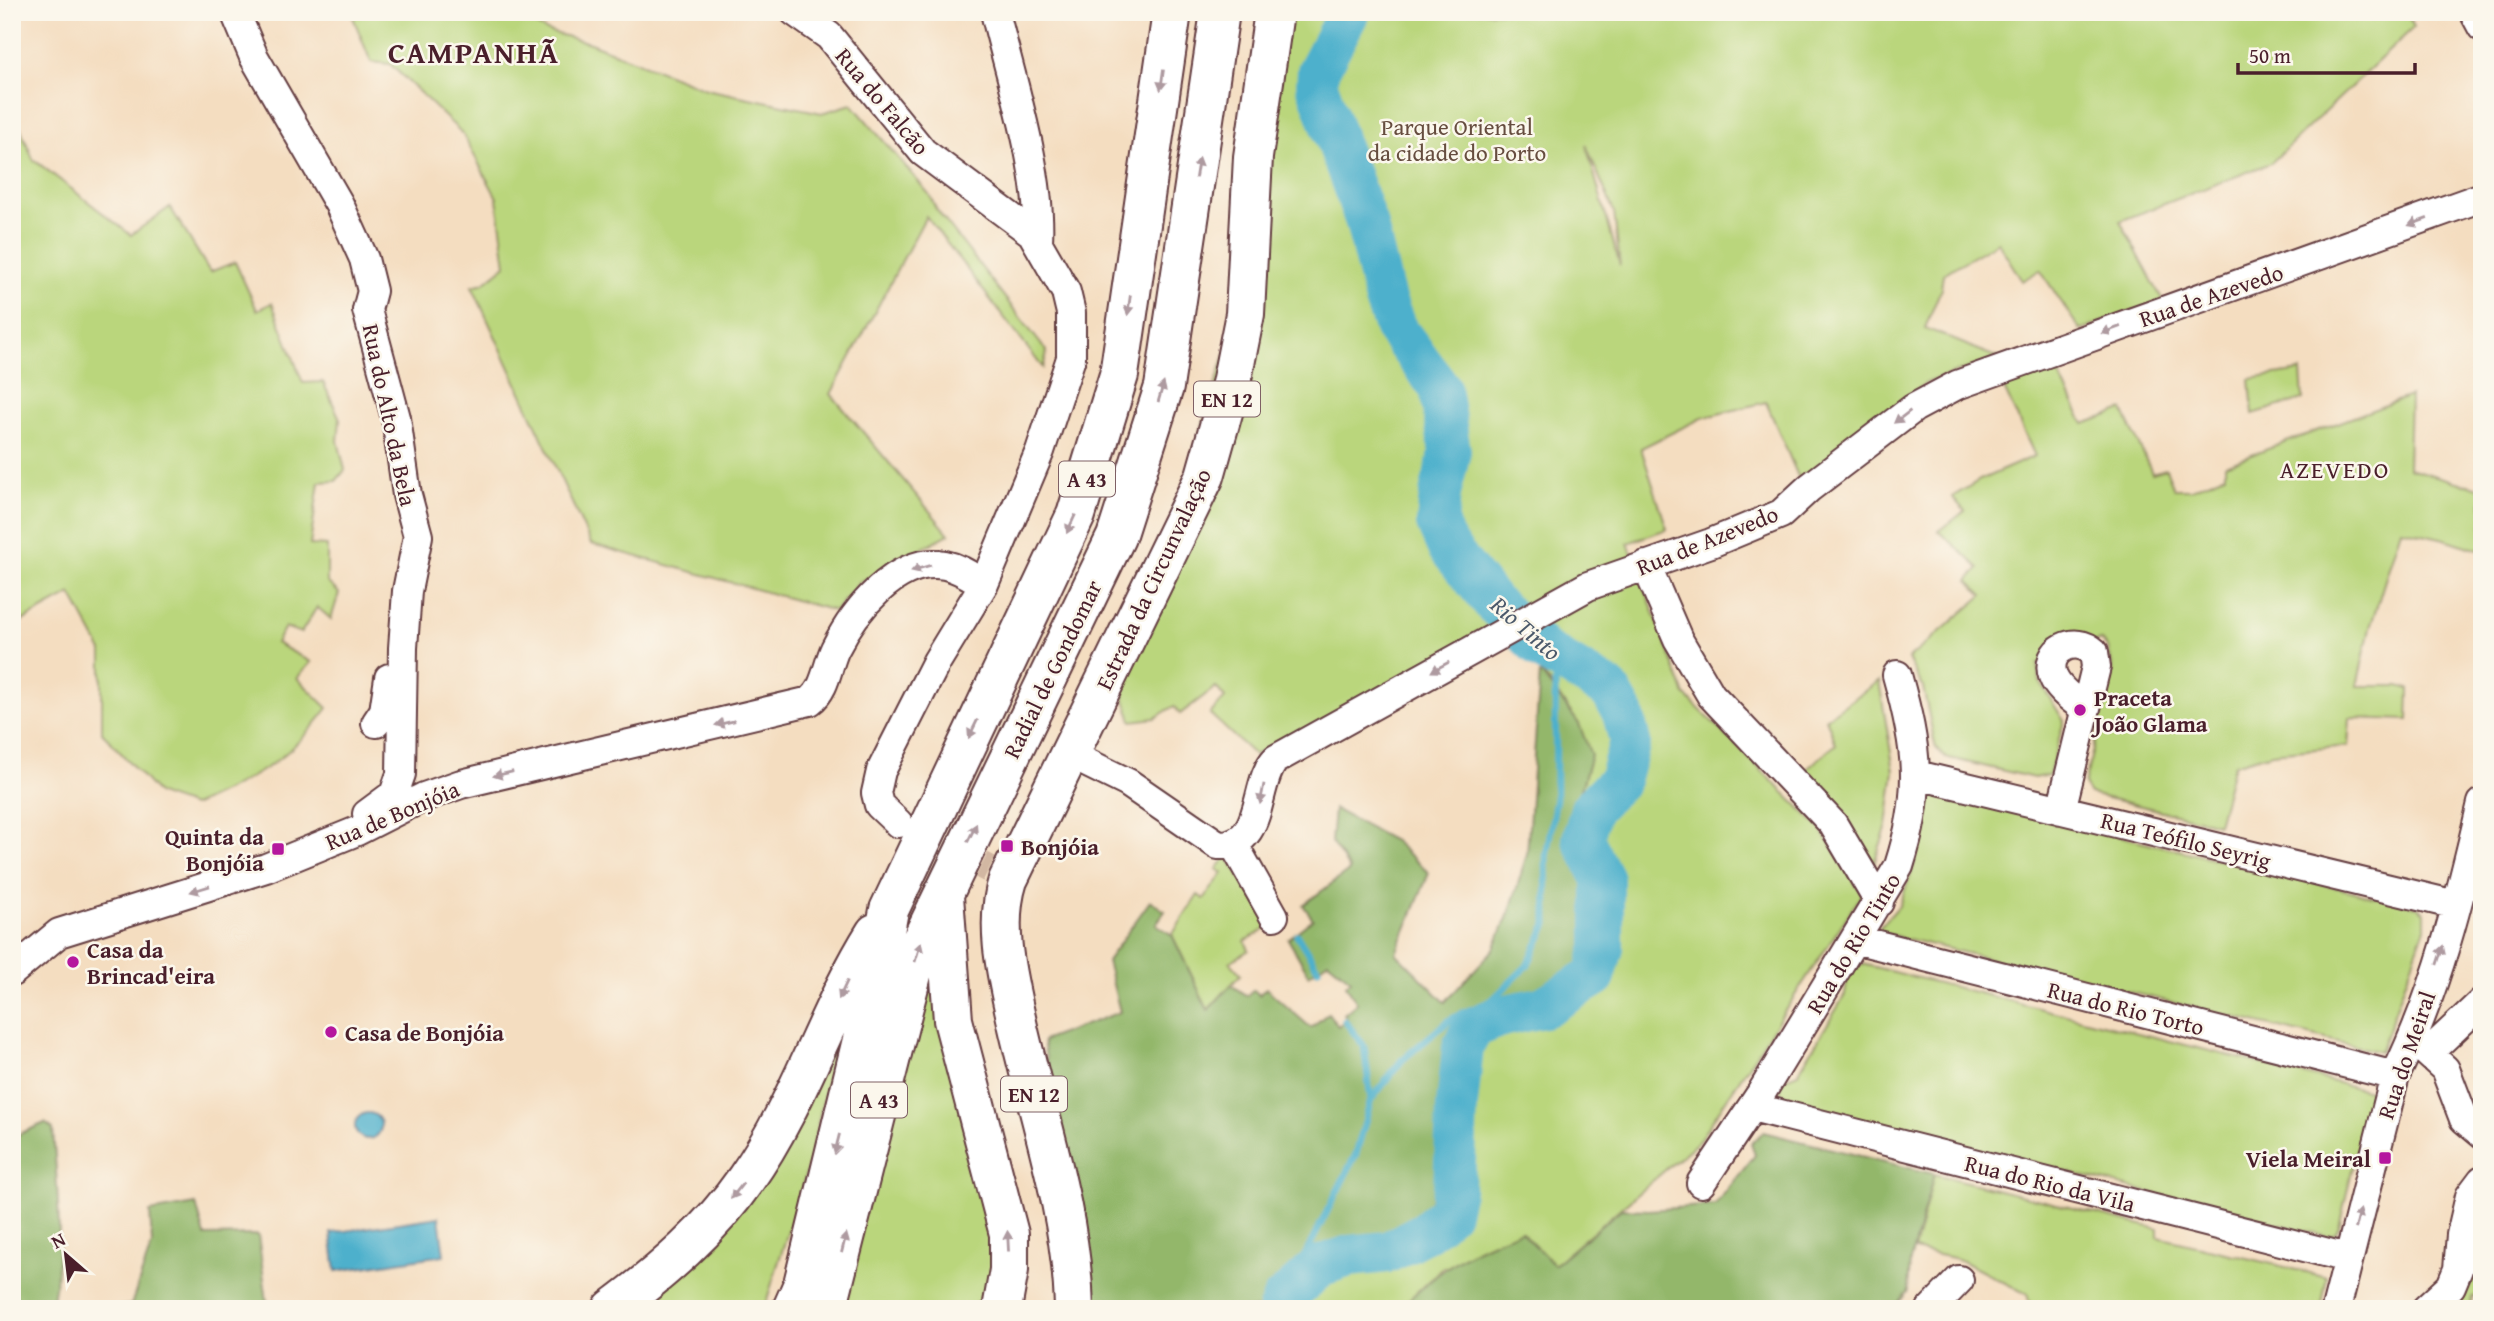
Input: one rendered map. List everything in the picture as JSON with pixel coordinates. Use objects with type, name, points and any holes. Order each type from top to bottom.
[{"type":"main road","name":"Radial de Gondomar","points":[[792,1309],[803,1284],[874,990],[889,910],[1076,515],[1119,375],[1172,12]]},
{"type":"main road","name":"Radial de Gondomar","points":[[824,1309],[831,1293],[920,943],[1116,537],[1164,387],[1220,12]]},
{"type":"main road","name":"Estrada da Circunvalação","points":[[1074,1309],[1074,1283],[1062,1208],[1008,979],[999,874],[1071,755],[1205,476],[1231,384],[1245,314],[1253,157],[1274,12]]},
{"type":"main road","points":[[944,895],[953,1020],[1009,1234],[1009,1270],[1002,1309]]},
{"type":"main road","points":[[612,1309],[662,1271],[690,1245],[747,1179],[779,1124],[856,964],[889,910]]},
{"type":"street","name":"Rua do Alto da Bela","points":[[235,12],[254,57],[339,204],[369,274],[372,291],[367,310],[396,418],[407,495],[418,536],[404,629],[401,774],[394,794],[361,819],[357,831]]},
{"type":"street","name":"Rua do Falcão","points":[[795,12],[829,36],[923,152],[1012,217],[1038,241]]},
{"type":"street","points":[[898,823],[879,805],[876,793],[881,771],[937,661],[984,584],[1040,451],[1071,358],[1071,313],[1066,292],[1038,241],[1037,210],[1028,158],[1011,69],[995,12]]},
{"type":"street","points":[[2474,12],[2482,27]]},
{"type":"street","name":"Rua de Azevedo","points":[[1233,843],[1250,827],[1259,807],[1268,767],[1276,759],[1588,586],[1781,514],[1809,488],[1914,408],[1957,385],[2482,197]]},
{"type":"street","name":"Rua de Bonjóia","points":[[12,972],[59,933],[267,868],[357,831],[424,797],[461,784],[791,707],[817,695],[846,628],[867,602],[901,574],[935,564],[946,565],[959,569],[984,584]]},
{"type":"street","points":[[1646,565],[1678,639],[1711,695],[1833,824],[1879,902]]},
{"type":"street","points":[[376,723],[384,711],[386,691],[404,629]]},
{"type":"street","name":"Rua do Rio Tinto","points":[[1701,1183],[1857,940],[1899,866],[1908,837],[1917,775],[1912,731],[1897,676]]},
{"type":"street","points":[[2061,810],[2085,709]]},
{"type":"street","points":[[1071,755],[1128,783],[1219,845],[1233,843],[1274,916]]},
{"type":"street","name":"Rua Teófilo Seyrig","points":[[1917,775],[2456,905]]},
{"type":"street","name":"Rua do Meiral","points":[[2336,1309],[2395,1076],[2421,1046],[2482,803]]},
{"type":"street","name":"Rua do Rio Torto","points":[[1857,940],[2395,1076]]},
{"type":"street","points":[[2482,1002],[2421,1046],[2445,1069],[2465,1119],[2482,1134]]},
{"type":"street","name":"Rua do Rio da Vila","points":[[1752,1107],[2348,1258]]},
{"type":"street","points":[[2426,1309],[2451,1286],[2458,1269],[2460,1234],[2470,1196],[2482,1180]]},
{"type":"street","points":[[1931,1309],[1959,1280]]},
{"type":"green space","points":[[351,12],[521,12],[524,18],[547,31],[590,43],[706,89],[822,113],[852,104],[929,194],[936,209],[1047,352],[1043,368],[926,216],[831,394],[949,534],[860,582],[835,611],[591,544],[472,286],[484,283],[506,265],[497,198],[463,134],[390,64],[371,62]]},
{"type":"green space","name":"Parque Oriental da cidade do Porto","points":[[1288,12],[2406,12],[2414,27],[2271,163],[2120,221],[2163,301],[2080,330],[2040,270],[2022,281],[1998,242],[1943,274],[1941,289],[1925,328],[1998,358],[1926,383],[1855,435],[1800,481],[1766,402],[1702,418],[1641,448],[1667,529],[1628,543],[1685,695],[1821,829],[1862,894],[1698,1142],[1554,1265],[1443,1267],[1399,1309],[1269,1309],[1323,1250],[1390,1238],[1442,1168],[1441,1081],[1447,1050],[1469,1017],[1548,996],[1575,855],[1572,821],[1579,724],[1521,643],[1494,624],[1294,737],[1254,755],[1210,714],[1225,698],[1216,687],[1180,714],[1174,706],[1155,718],[1132,721],[1120,685],[1260,245]],"holes":[[[1586,145],[1614,212],[1620,266]]]},
{"type":"green space","points":[[12,108],[33,159],[131,235],[170,207],[210,272],[235,262],[257,310],[272,303],[303,383],[323,382],[340,419],[338,441],[345,470],[336,481],[319,482],[310,545],[327,546],[327,582],[339,593],[331,619],[317,607],[301,633],[285,627],[276,643],[311,662],[297,678],[328,708],[298,742],[268,767],[193,806],[158,794],[102,732],[102,651],[71,594],[22,621],[12,601]]},
{"type":"green space","points":[[2053,363],[2084,424],[2123,410],[2152,473],[2166,469],[2174,489],[2191,489],[2225,475],[2225,465],[2410,396],[2408,468],[2482,489],[2482,551],[2401,529],[2370,628],[2357,686],[2399,686],[2409,689],[2408,720],[2350,718],[2348,746],[2272,753],[2234,764],[2218,824],[2090,794],[2084,785],[2113,670],[2108,648],[2100,640],[2038,664],[2040,682],[2064,721],[2049,775],[2034,778],[1945,757],[1936,749],[1923,687],[1908,659],[1983,595],[1968,581],[1979,568],[1939,531],[1965,511],[1952,497],[1980,480],[2035,456],[2000,380]]},
{"type":"green space","points":[[2301,371],[2303,399],[2253,414],[2250,379]]},
{"type":"green space","points":[[1540,672],[1579,724],[1591,755],[1572,821],[1576,855],[1590,886],[1590,930],[1580,971],[1548,995],[1469,1017],[1447,1050],[1441,1081],[1442,1168],[1424,1220],[1390,1238],[1323,1250],[1273,1309],[1090,1309],[1043,1041],[1120,1012],[1107,961],[1150,901],[1165,911],[1156,924],[1172,935],[1208,1010],[1231,985],[1247,996],[1254,990],[1259,995],[1266,988],[1311,1028],[1328,1013],[1338,1026],[1347,1019],[1344,1014],[1357,1003],[1346,985],[1351,980],[1328,961],[1309,975],[1288,939],[1313,919],[1303,905],[1350,870],[1331,842],[1334,809],[1394,841],[1429,873],[1396,953],[1445,1002],[1494,949],[1510,911],[1527,854]]},
{"type":"green space","points":[[1879,681],[1894,771],[1887,826],[1874,863],[1836,807],[1800,775],[1836,744],[1826,718]]},
{"type":"green space","points":[[1930,791],[2418,907],[2425,912],[2425,928],[2380,1052],[1882,933],[1880,927],[1899,906],[1914,865]]},
{"type":"green space","points":[[1227,856],[1272,926],[1245,941],[1249,950],[1230,962],[1241,974],[1208,1010],[1172,935],[1198,895],[1204,899],[1223,873],[1217,869]]},
{"type":"green space","points":[[934,954],[997,1261],[987,1309],[832,1309]]},
{"type":"green space","points":[[1862,964],[2370,1091],[2339,1227],[2335,1234],[2327,1236],[1793,1105],[1780,1092],[1782,1079],[1798,1073],[1845,995],[1847,981],[1855,965]]},
{"type":"green space","points":[[840,1024],[809,1164],[764,1309],[623,1309],[675,1269]]},
{"type":"green space","points":[[45,1123],[53,1129],[58,1197],[59,1242],[55,1287],[51,1309],[12,1309],[12,1137]]},
{"type":"green space","points":[[1763,1132],[1934,1174],[1910,1261],[1908,1291],[1893,1309],[1399,1309],[1455,1262],[1484,1246],[1521,1231],[1554,1265],[1621,1209],[1649,1210],[1715,1205],[1755,1155],[1751,1144]]},
{"type":"green space","points":[[1934,1174],[2158,1229],[2158,1237],[2327,1277],[2321,1309],[2031,1309],[2027,1294],[1958,1259],[1914,1250]]},
{"type":"green space","points":[[196,1204],[205,1236],[258,1235],[268,1309],[105,1309],[131,1305],[152,1244],[150,1212]]},
{"type":"green space","points":[[2482,1267],[2482,1295],[2472,1297],[2470,1309],[2437,1309],[2464,1274]]},
{"type":"water","points":[[368,1113],[377,1117],[381,1126],[377,1135],[368,1139],[359,1135],[355,1126],[359,1117]]},
{"type":"water","points":[[439,1217],[444,1255],[336,1271],[331,1233]]},
{"type":"waterway","name":"Rio Tinto","points":[[1279,1309],[1283,1299],[1320,1266],[1349,1256],[1388,1252],[1427,1231],[1449,1212],[1454,1191],[1457,1105],[1463,1047],[1472,1028],[1501,1016],[1544,1007],[1595,976],[1603,948],[1603,879],[1583,839],[1591,809],[1619,780],[1630,742],[1623,713],[1610,690],[1543,650],[1493,603],[1447,546],[1437,523],[1440,494],[1450,451],[1440,388],[1396,329],[1385,300],[1366,222],[1317,85],[1318,71],[1349,12]]},
{"type":"waterway","points":[[1371,1100],[1402,1060],[1451,1019],[1489,1003],[1527,966],[1547,924],[1546,857],[1556,798],[1555,663]]},
{"type":"waterway","points":[[1297,935],[1318,969]]},
{"type":"waterway","points":[[1283,1299],[1356,1154],[1371,1100],[1364,1046],[1345,1021]]},
{"type":"tunnel","points":[[907,827],[989,869]]},
{"type":"place","name":"Praceta João Glama","points":[[2080,710]]},
{"type":"place","name":"Bonjóia","points":[[1007,846]]},
{"type":"place","name":"Quinta da Bonjóia","points":[[278,849]]},
{"type":"place","name":"Casa da Brincad'eira","points":[[73,962]]},
{"type":"place","name":"Casa de Bonjóia","points":[[331,1032]]},
{"type":"place","name":"Viela Meiral","points":[[2385,1158]]},
{"type":"district","name":"CAMPANHÃ","points":[[474,52]]},
{"type":"district","name":"AZEVEDO","points":[[2335,469]]}]
